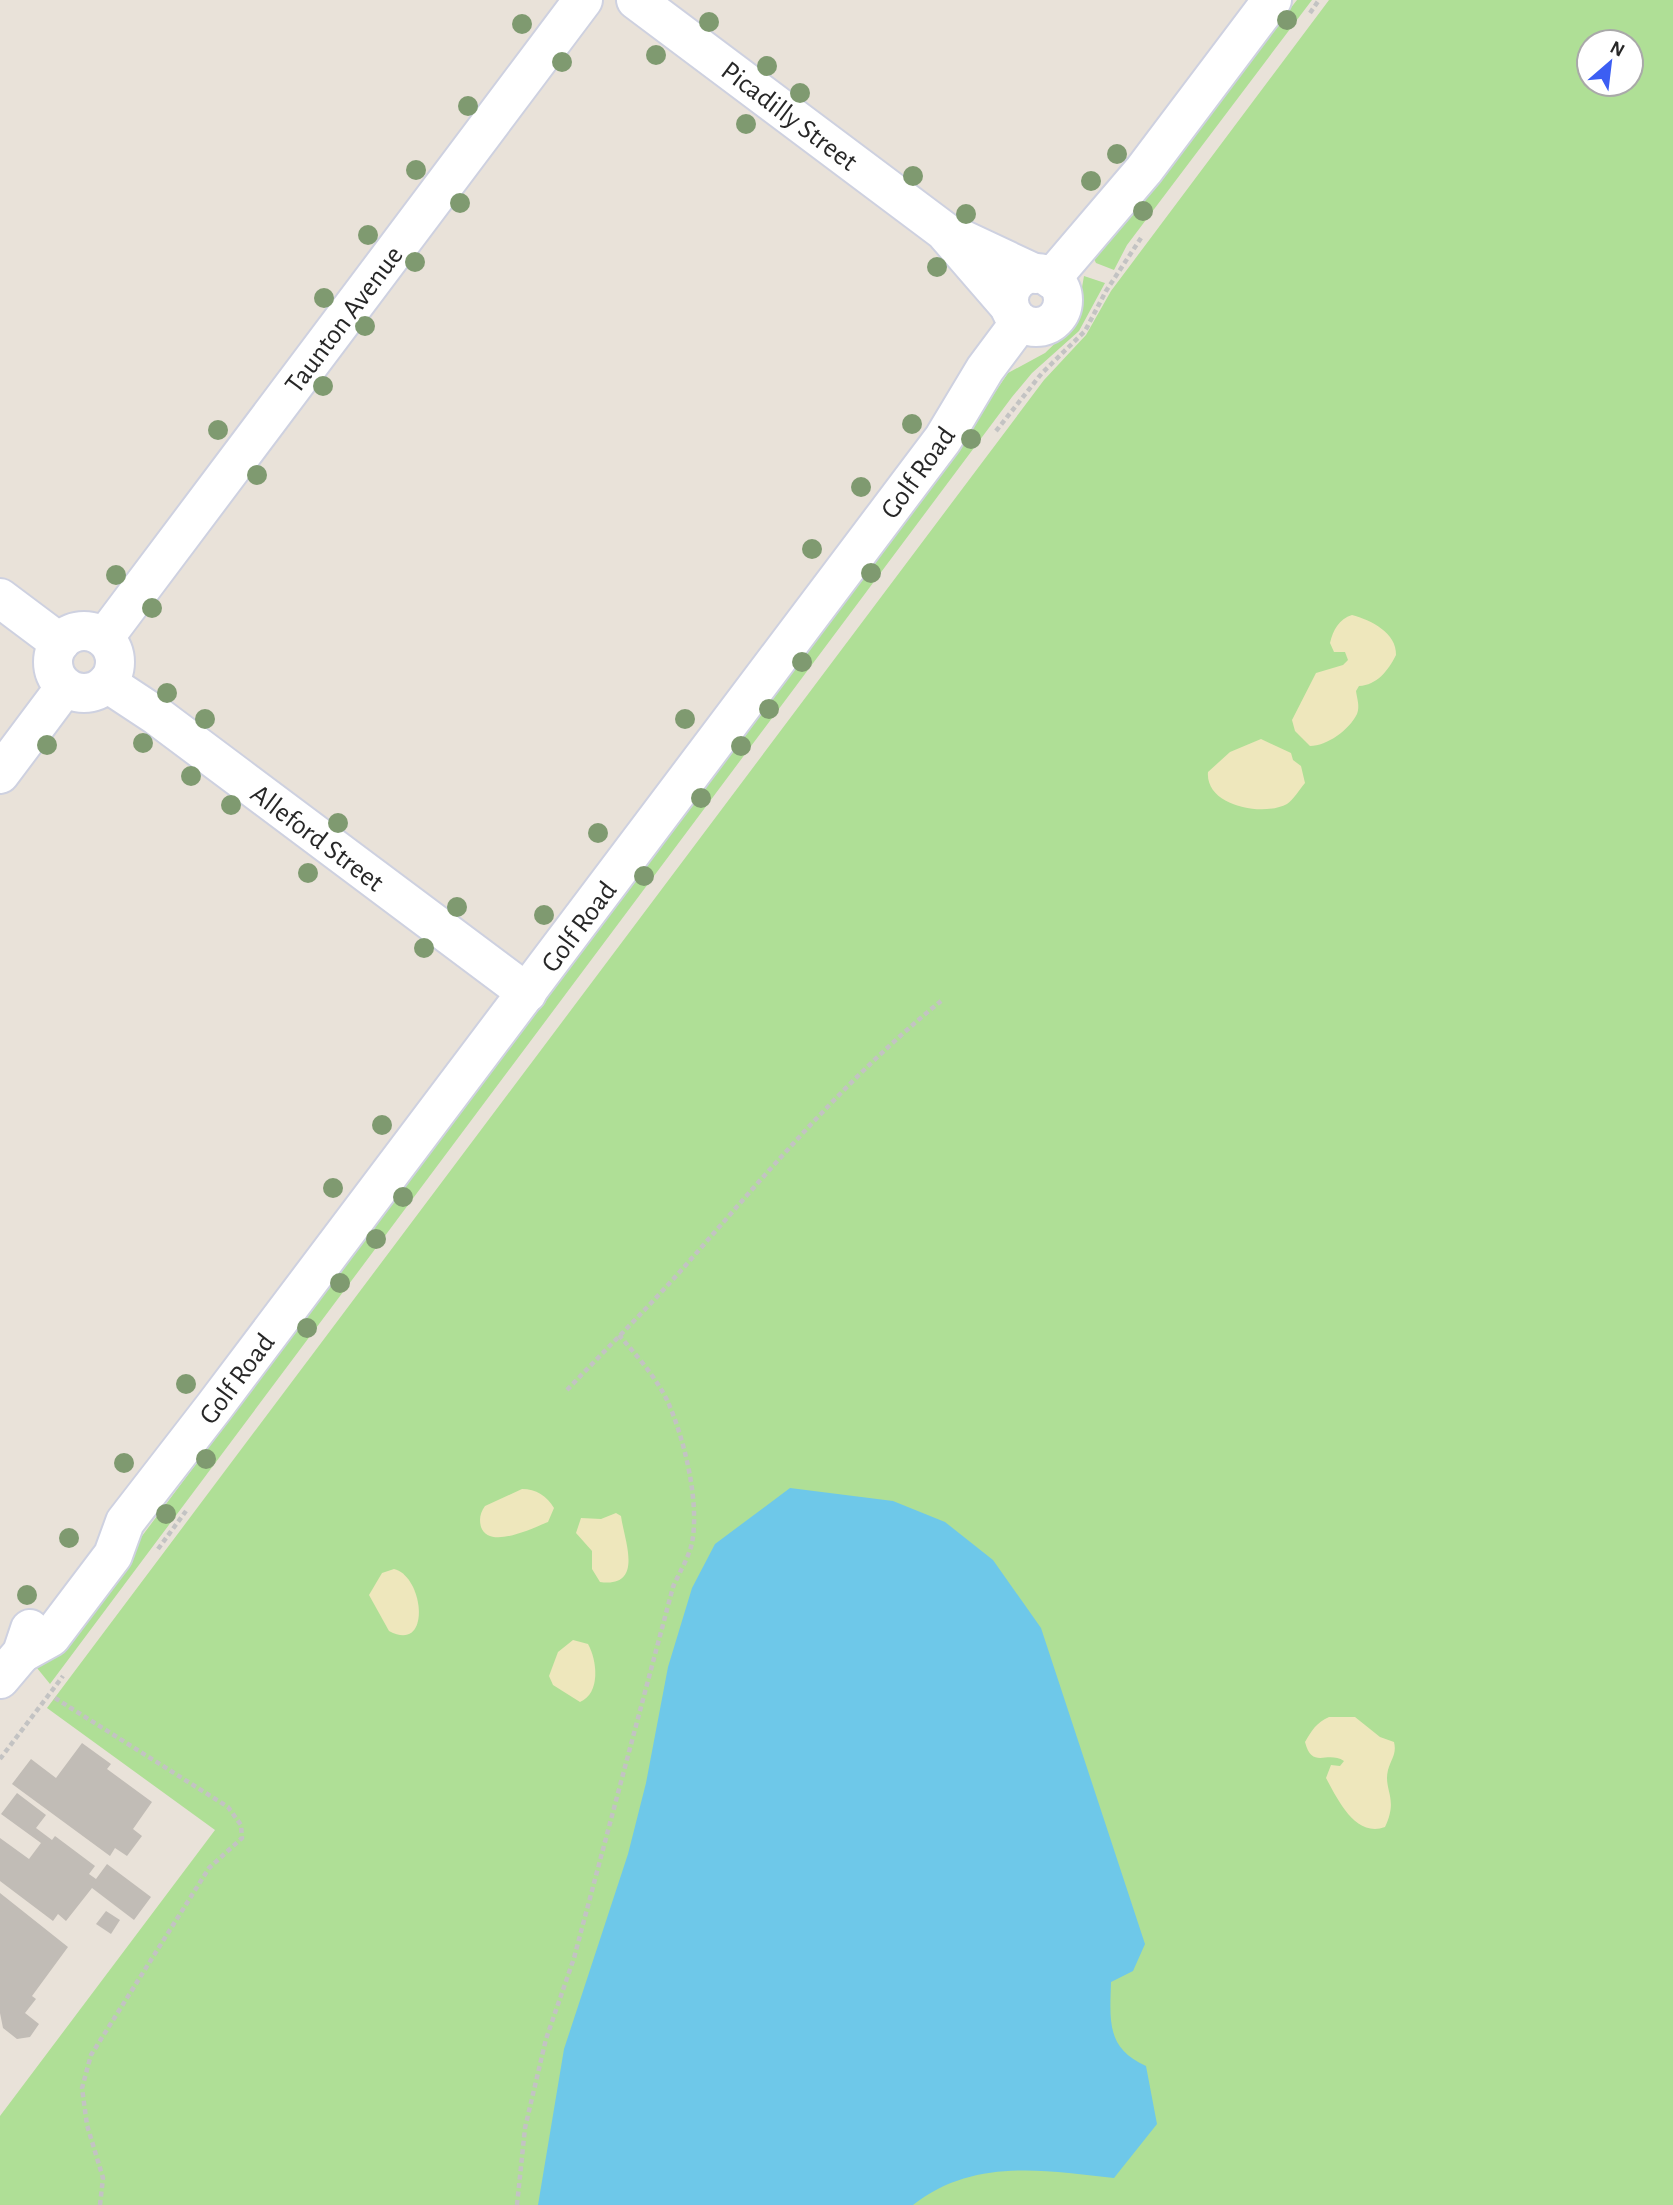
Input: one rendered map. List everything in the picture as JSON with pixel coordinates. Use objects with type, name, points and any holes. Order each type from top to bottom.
[{"type":"street","name":"Taunton Avenue","points":[[104,638],[583,0]]},
{"type":"street","name":"Picadilly Street","points":[[636,0],[944,231],[1044,276]]},
{"type":"street","points":[[1014,314],[1037,327],[1054,320],[1060,312],[1062,294],[1044,276],[1144,170],[1272,0]]},
{"type":"street","name":"Picadilly Street","points":[[944,231],[1014,314]]},
{"type":"street","name":"Golf Road","points":[[6,1671],[51,1637],[113,1555],[125,1522],[943,439],[1014,314]]},
{"type":"street","points":[[0,598],[60,643]]},
{"type":"street","points":[[80,631],[93,632],[104,638],[112,648],[116,660],[114,672],[107,684],[87,694],[65,687],[53,666],[54,654],[60,643],[80,631]]},
{"type":"street","name":"Alleford Street","points":[[107,684],[157,716],[527,993]]},
{"type":"street","points":[[0,774],[65,687]]},
{"type":"path","points":[[994,433],[1042,373],[1085,331],[1106,291],[1148,228]]},
{"type":"path","points":[[567,1390],[682,1270],[794,1142],[895,1038],[941,1001]]},
{"type":"path","points":[[517,2205],[526,2128],[546,2039],[578,1946],[673,1587],[692,1543],[693,1502],[686,1457],[667,1400],[642,1362],[619,1335]]},
{"type":"path","points":[[0,1759],[55,1687]]},
{"type":"path","points":[[55,1698],[228,1807],[241,1825],[242,1838],[209,1868],[91,2054],[82,2088],[87,2125],[103,2178],[100,2205]]},
{"type":"green space","points":[[1297,0],[1312,0],[1127,245],[1114,270],[1096,263],[1094,259]]},
{"type":"green space","points":[[1329,0],[1673,0],[1673,2205],[0,2205],[0,2116],[215,1830],[47,1708],[1044,380],[1086,335],[1111,291]]},
{"type":"green space","points":[[1084,276],[1105,283],[1079,331],[1032,373],[1012,397],[50,1684],[37,1668],[76,1624],[950,459],[1008,373],[1045,353],[1068,331],[1077,316]]},
{"type":"sand","points":[[1352,615],[1375,624],[1388,634],[1396,655],[1381,676],[1371,683],[1359,686],[1356,691],[1358,711],[1349,726],[1330,740],[1310,746],[1295,731],[1292,720],[1316,673],[1343,665],[1348,660],[1345,652],[1334,652],[1330,643],[1337,626]]},
{"type":"sand","points":[[1261,739],[1291,753],[1293,760],[1301,766],[1305,783],[1287,804],[1277,808],[1251,809],[1237,806],[1216,793],[1210,784],[1208,772],[1230,752]]},
{"type":"sand","points":[[522,1489],[536,1492],[551,1504],[554,1508],[548,1522],[502,1537],[486,1534],[480,1521],[485,1506]]},
{"type":"sand","points":[[616,1513],[621,1516],[628,1549],[627,1570],[623,1578],[614,1582],[600,1582],[592,1569],[592,1551],[576,1533],[581,1518],[601,1519]]},
{"type":"sand","points":[[394,1569],[404,1575],[412,1585],[419,1611],[412,1632],[403,1635],[389,1631],[369,1595],[382,1573]]},
{"type":"sand","points":[[573,1640],[588,1644],[595,1667],[591,1691],[587,1698],[580,1702],[553,1685],[549,1676],[558,1652]]},
{"type":"sand","points":[[1329,1717],[1355,1717],[1380,1737],[1394,1742],[1394,1753],[1387,1777],[1391,1809],[1385,1827],[1374,1829],[1356,1822],[1336,1796],[1326,1778],[1331,1765],[1340,1766],[1344,1761],[1332,1757],[1316,1757],[1308,1750],[1305,1742],[1310,1734],[1318,1724]]},
{"type":"water","points":[[790,1488],[893,1501],[945,1522],[993,1560],[1041,1628],[1145,1944],[1133,1971],[1111,1982],[1110,2009],[1117,2042],[1133,2059],[1146,2066],[1157,2124],[1114,2178],[1035,2171],[984,2174],[936,2190],[913,2205],[538,2205],[564,2049],[628,1854],[646,1783],[668,1667],[692,1588],[715,1544]]},
{"type":"building","points":[[82,1743],[111,1764],[107,1769],[152,1802],[133,1829],[142,1836],[127,1856],[115,1848],[110,1856],[12,1784],[31,1759],[56,1778]]},
{"type":"building","points":[[17,1793],[46,1815],[36,1828],[52,1840],[55,1836],[95,1866],[89,1874],[96,1879],[107,1864],[151,1897],[134,1920],[92,1888],[66,1921],[58,1914],[53,1921],[0,1881],[0,1838],[29,1859],[41,1843],[1,1814]]},
{"type":"building","points":[[0,1893],[68,1947],[32,1996],[36,1999],[25,2013],[39,2024],[30,2037],[17,2039],[3,2028],[0,2013]]},
{"type":"building","points":[[106,1911],[120,1920],[111,1934],[96,1924]]}]
